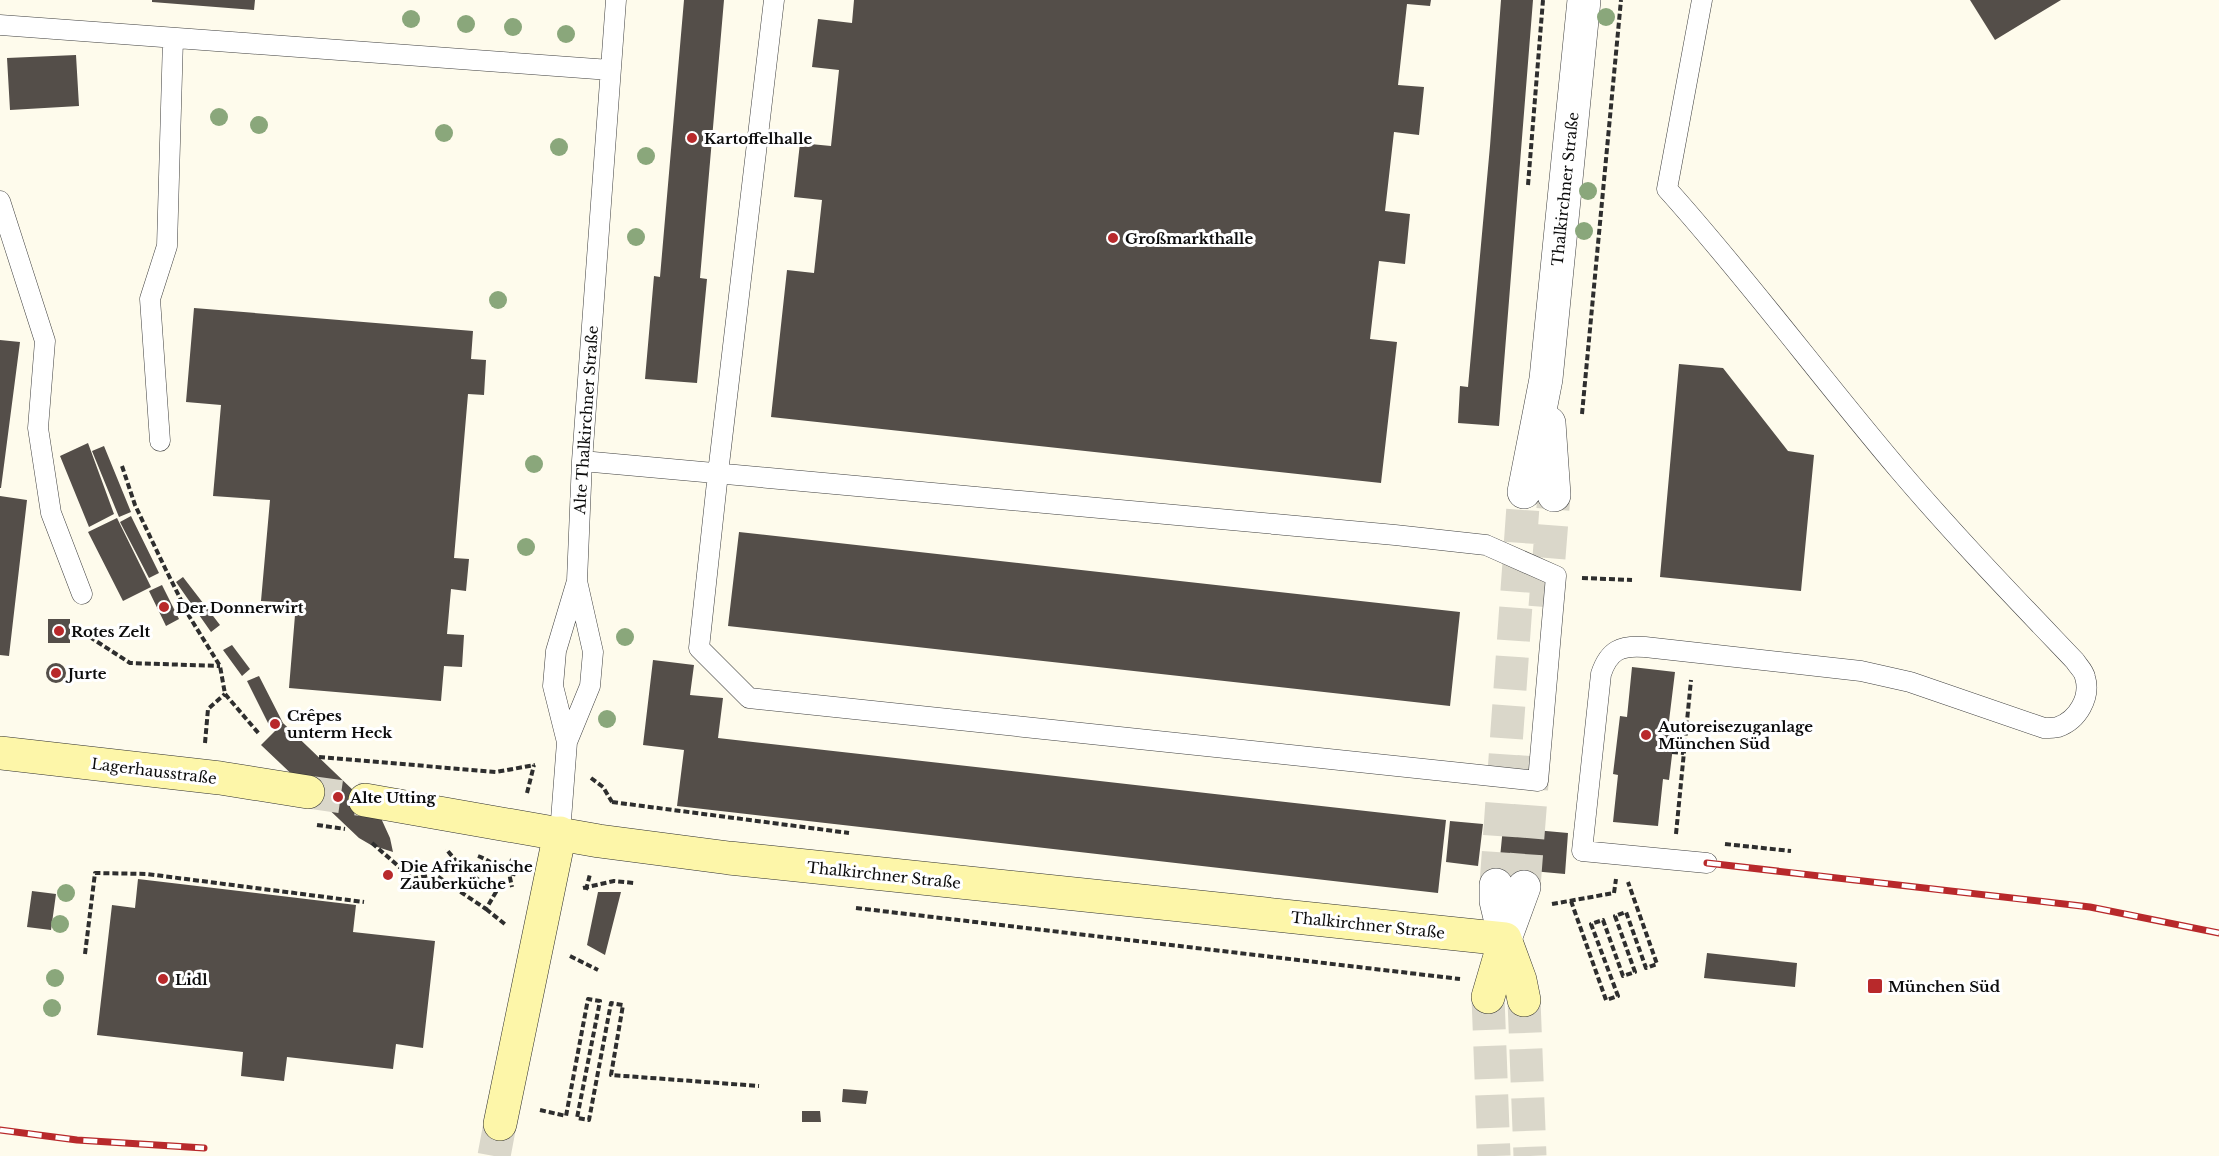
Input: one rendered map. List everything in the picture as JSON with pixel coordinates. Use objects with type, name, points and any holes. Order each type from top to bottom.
[{"type":"street","name":"Thalkirchner Straße","points":[[1539,493],[1546,379],[1584,0]]},
{"type":"street","name":"Lagerhausstraße","points":[[0,753],[220,778],[308,792]]},
{"type":"street","points":[[365,800],[560,833],[500,1124]]},
{"type":"street","name":"Thalkirchner Straße","points":[[560,833],[611,842],[783,864],[1505,939]]},
{"type":"street","points":[[1478,988],[1505,939],[1521,893]]},
{"type":"street","points":[[1505,939],[1520,980],[1524,1000]]},
{"type":"lane","name":"Alte Thalkirchner Straße","points":[[560,833],[567,742],[590,686],[593,652],[577,581],[582,461],[616,0]]},
{"type":"lane","points":[[582,461],[718,473],[1395,535],[1486,545],[1556,576],[1538,781],[749,698],[699,648],[718,473],[774,0]]},
{"type":"lane","points":[[1702,0],[1667,189],[1704,231],[1898,469],[1978,561],[2075,661],[2085,676],[2086,694],[2080,708],[2071,719],[2058,727],[2044,728],[1919,685],[1861,670],[1634,646],[1614,652],[1606,661],[1601,674],[1582,851],[1707,863]]},
{"type":"lane","points":[[0,25],[610,70]]},
{"type":"lane","points":[[160,441],[150,299],[167,246],[173,39]]},
{"type":"lane","points":[[0,201],[45,341],[38,428],[51,513],[82,594]]},
{"type":"lane","points":[[567,742],[554,686],[555,663],[556,651],[577,581]]},
{"type":"path","points":[[1582,415],[1621,0]]},
{"type":"path","points":[[122,466],[135,505],[165,568],[189,616],[220,666],[225,694],[260,735]]},
{"type":"path","points":[[1556,576],[1632,580]]},
{"type":"path","points":[[82,632],[130,663],[220,666]]},
{"type":"path","points":[[1676,838],[1694,652]]},
{"type":"path","points":[[205,740],[208,709],[225,694]]},
{"type":"path","points":[[1672,752],[1684,753]]},
{"type":"path","points":[[319,757],[496,772],[534,765]]},
{"type":"path","points":[[372,843],[413,879],[434,874],[486,909],[496,892],[462,868],[444,846],[453,848]]},
{"type":"path","points":[[1719,843],[1791,851]]},
{"type":"path","points":[[470,853],[493,862],[509,873]]},
{"type":"path","points":[[85,954],[95,873],[147,874],[364,902]]},
{"type":"path","points":[[586,888],[614,880],[637,883]]},
{"type":"path","points":[[1571,901],[1606,1000],[1618,996],[1591,924],[1603,920],[1623,976],[1635,972],[1615,916],[1626,912],[1646,968],[1657,964],[1628,882]]},
{"type":"path","points":[[1521,893],[1571,901],[1614,893],[1615,885]]},
{"type":"path","points":[[853,908],[1478,988]]},
{"type":"path","points":[[540,1110],[566,1116],[588,999],[600,1001],[578,1118],[589,1120],[611,1003],[623,1005],[610,1075],[759,1086]]},
{"type":"building","points":[[152,0],[255,0],[254,10],[152,2]]},
{"type":"building","name":"Kartoffelhalle","points":[[684,0],[724,0],[700,278],[707,279],[697,383],[645,379],[654,276],[660,277]]},
{"type":"building","name":"Großmarkthalle","points":[[854,0],[1431,0],[1430,6],[1407,4],[1398,85],[1424,87],[1419,135],[1394,132],[1385,211],[1410,214],[1405,264],[1379,261],[1370,339],[1397,342],[1381,483],[771,417],[787,270],[814,273],[822,200],[794,197],[800,143],[831,146],[839,70],[812,67],[818,19],[852,23]]},
{"type":"building","points":[[1501,0],[1533,0],[1499,426],[1458,423],[1460,386],[1468,387]]},
{"type":"building","points":[[1970,0],[2061,0],[1995,40]]},
{"type":"building","points":[[76,55],[79,106],[10,110],[7,58]]},
{"type":"building","points":[[194,308],[473,331],[471,359],[486,360],[484,395],[468,394],[454,558],[469,559],[466,591],[451,589],[447,634],[464,635],[462,667],[444,666],[441,701],[289,688],[296,603],[261,601],[270,500],[213,496],[221,405],[186,402]]},
{"type":"building","points":[[0,340],[20,342],[1,488],[0,488]]},
{"type":"building","points":[[1679,364],[1723,368],[1788,451],[1814,455],[1801,591],[1660,577]]},
{"type":"building","points":[[88,443],[114,514],[89,527],[60,456]]},
{"type":"building","points":[[104,446],[131,512],[119,517],[92,451]]},
{"type":"building","points":[[0,496],[27,500],[9,656],[0,655]]},
{"type":"building","points":[[131,516],[159,573],[149,578],[120,522]]},
{"type":"building","points":[[117,518],[151,587],[123,601],[88,532]]},
{"type":"building","points":[[739,532],[1460,612],[1450,706],[728,626]]},
{"type":"building","points":[[183,577],[220,625],[211,632],[176,582]]},
{"type":"building","points":[[162,585],[179,619],[166,626],[149,591]]},
{"type":"building","name":"Rotes Zelt","points":[[48,619],[70,619],[70,643],[48,643]]},
{"type":"building","points":[[232,645],[250,669],[242,676],[223,650]]},
{"type":"building","points":[[653,660],[694,665],[690,695],[723,698],[718,738],[1446,820],[1438,893],[677,806],[684,750],[643,745]]},
{"type":"building","name":"Jurte","points":[[56,663],[63,666],[66,673],[63,680],[56,683],[49,680],[46,673],[49,666]]},
{"type":"building","name":"Autoreisezuganlage München Süd","points":[[1632,667],[1675,672],[1669,721],[1676,722],[1669,780],[1663,779],[1658,826],[1613,822],[1618,775],[1613,774],[1620,716],[1627,717]]},
{"type":"building","points":[[259,676],[283,723],[271,729],[247,681]]},
{"type":"building","name":"Alte Utting","points":[[283,723],[380,816],[390,838],[393,852],[371,845],[359,838],[261,745]]},
{"type":"building","points":[[1450,821],[1483,824],[1478,866],[1446,862]]},
{"type":"building","points":[[1503,827],[1568,833],[1565,874],[1499,868]]},
{"type":"building","points":[[138,879],[356,905],[353,932],[435,941],[423,1048],[396,1044],[393,1069],[287,1057],[284,1081],[241,1076],[243,1052],[97,1035],[112,905],[135,908]]},
{"type":"building","points":[[32,891],[56,894],[51,930],[27,927]]},
{"type":"building","points":[[598,892],[621,892],[605,955],[587,945]]},
{"type":"building","points":[[1707,953],[1797,963],[1795,987],[1704,978]]},
{"type":"building","points":[[843,1089],[868,1091],[866,1104],[842,1102]]},
{"type":"building","points":[[802,1111],[820,1111],[821,1122],[802,1122]]},
{"type":"tunnel","points":[[1496,885],[1524,492]]},
{"type":"tunnel","points":[[1545,607],[1554,495]]},
{"type":"tunnel","points":[[1524,887],[1535,745]]},
{"type":"tunnel","points":[[308,792],[365,800]]},
{"type":"tunnel","points":[[1488,997],[1494,1156]]},
{"type":"tunnel","points":[[1524,1000],[1530,1156]]},
{"type":"tunnel","points":[[494,1156],[500,1124]]},
{"type":"railway","points":[[1707,863],[2090,907],[2219,933]]},
{"type":"railway","points":[[0,1130],[77,1140],[204,1148]]},
{"type":"place","name":"Kartoffelhalle","points":[[692,138]]},
{"type":"place","name":"Großmarkthalle","points":[[1113,238]]},
{"type":"place","name":"Der Donnerwirt","points":[[164,607]]},
{"type":"place","name":"Rotes Zelt","points":[[59,631]]},
{"type":"place","name":"Jurte","points":[[56,673]]},
{"type":"place","name":"Crêpes unterm Heck","points":[[275,724]]},
{"type":"place","name":"Autoreisezuganlage München Süd","points":[[1646,735]]},
{"type":"place","name":"Alte Utting","points":[[338,797]]},
{"type":"place","name":"Die Afrikanische Zauberküche","points":[[388,875]]},
{"type":"place","name":"Lidl","points":[[163,979]]},
{"type":"place","name":"München Süd","points":[[1875,986]]}]
